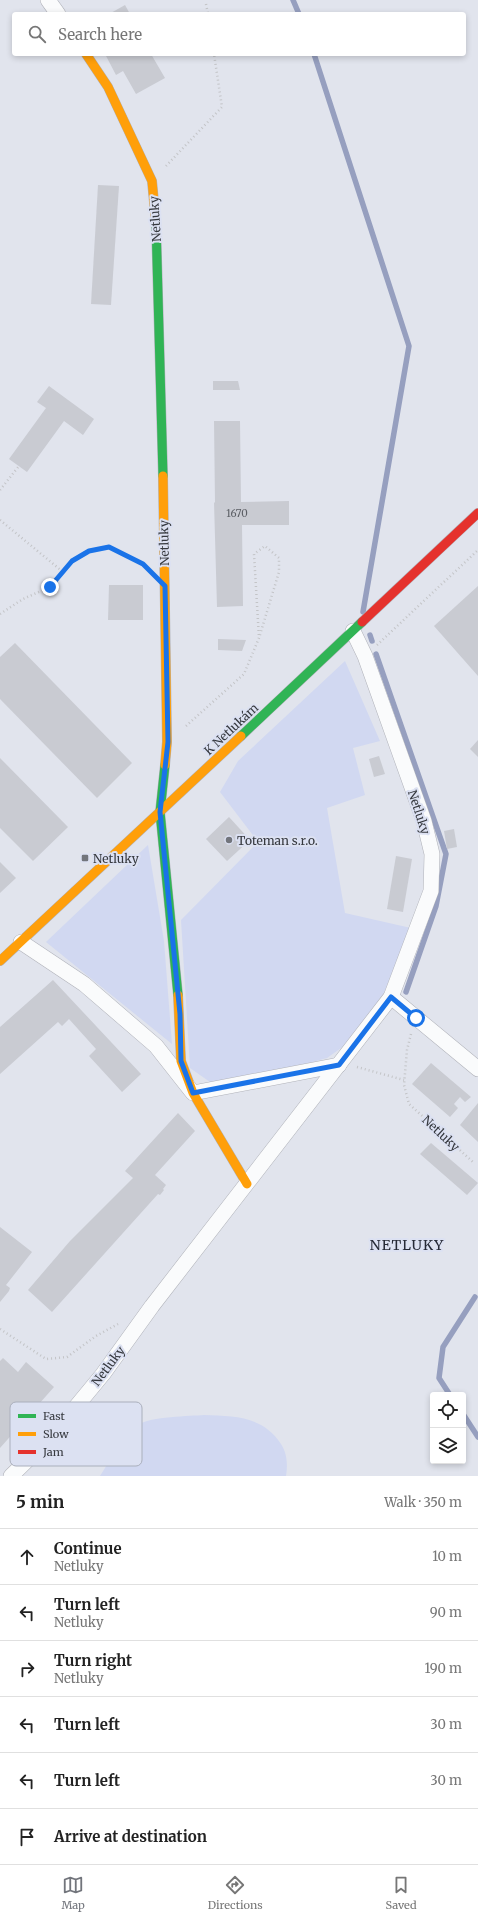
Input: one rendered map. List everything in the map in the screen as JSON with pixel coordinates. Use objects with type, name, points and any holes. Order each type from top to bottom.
[{"type":"street","points":[[48,0],[57,12]]},
{"type":"street","name":"Netluky","points":[[87,56],[108,87],[152,180],[156,214],[161,349],[168,742],[160,812],[180,1014],[181,1061],[193,1093]]},
{"type":"street","name":"K Netlukám","points":[[0,961],[478,513]]},
{"type":"street","name":"Netluky","points":[[80,1402],[98,1380],[152,1306],[391,997],[431,891],[432,854],[424,821],[365,656],[353,631]]},
{"type":"street","name":"Netluky","points":[[21,942],[84,984],[156,1046],[193,1093],[247,1184]]},
{"type":"street","points":[[391,997],[478,1069]]},
{"type":"street","points":[[193,1093],[339,1065]]},
{"type":"street","name":"Netluky","points":[[11,1476],[21,1466]]},
{"type":"path","points":[[206,4],[208,12]]},
{"type":"path","points":[[152,180],[222,107],[214,56]]},
{"type":"path","points":[[0,490],[19,466]]},
{"type":"path","points":[[0,520],[63,572]]},
{"type":"path","points":[[168,742],[244,674],[259,638],[279,572],[279,558],[265,546],[254,554],[259,638]]},
{"type":"path","points":[[0,614],[23,599],[50,587],[72,561],[89,551],[109,547],[143,564],[165,586]]},
{"type":"path","points":[[365,656],[478,550]]},
{"type":"path","name":"Netluky","points":[[416,1018],[407,1050],[404,1080],[409,1104],[473,1162]]},
{"type":"path","points":[[339,1065],[358,1067],[404,1080]]},
{"type":"path","name":"Netluky","points":[[0,1329],[46,1359],[67,1357],[96,1336],[124,1321]]},
{"type":"shaded area","points":[[345,661],[380,741],[353,748],[365,795],[327,808],[345,913],[411,928],[381,1000],[344,1046],[327,1058],[265,1075],[210,1082],[190,1068],[181,920],[258,842],[220,792],[238,761]]},
{"type":"shaded area","points":[[148,845],[164,941],[172,1044],[46,942]]},
{"type":"shaded area","points":[[204,1415],[237,1417],[247,1419],[266,1428],[274,1435],[285,1451],[287,1468],[286,1476],[100,1476],[106,1466],[142,1466],[142,1423],[161,1418]]},
{"type":"building","points":[[125,5],[129,12],[113,12]]},
{"type":"building","points":[[106,56],[152,56],[165,78],[136,94],[123,71],[116,75]]},
{"type":"building","points":[[98,185],[119,186],[111,305],[91,304]]},
{"type":"building","points":[[213,381],[238,381],[240,390],[213,390]]},
{"type":"building","points":[[49,386],[94,419],[83,435],[64,421],[27,472],[9,459],[46,408],[37,402]]},
{"type":"building","points":[[214,421],[240,421],[241,502],[289,501],[289,525],[242,525],[243,606],[217,607],[214,502],[215,503]]},
{"type":"building","points":[[109,585],[143,585],[143,620],[108,620]]},
{"type":"building","points":[[478,586],[478,676],[434,626]]},
{"type":"building","points":[[218,639],[246,640],[242,651],[218,650]]},
{"type":"building","points":[[15,643],[132,763],[97,798],[0,699],[0,657]]},
{"type":"building","points":[[478,740],[478,757],[470,749]]},
{"type":"building","points":[[379,756],[385,774],[374,777],[369,759]]},
{"type":"building","points":[[0,758],[68,827],[33,861],[0,828]]},
{"type":"building","points":[[229,817],[250,840],[227,861],[206,839]]},
{"type":"building","points":[[454,829],[457,847],[447,849],[444,831]]},
{"type":"building","points":[[396,856],[412,859],[403,912],[387,909]]},
{"type":"building","points":[[0,862],[16,878],[0,893]]},
{"type":"building","points":[[53,980],[141,1074],[122,1092],[89,1056],[96,1049],[69,1019],[62,1026],[58,1022],[0,1074],[0,1027]]},
{"type":"building","points":[[431,1063],[471,1097],[465,1102],[460,1097],[454,1104],[458,1108],[450,1117],[412,1084]]},
{"type":"building","points":[[478,1103],[478,1142],[460,1125]]},
{"type":"building","points":[[178,1113],[195,1131],[155,1175],[166,1185],[163,1189],[164,1190],[160,1195],[158,1194],[52,1312],[28,1290],[70,1241],[133,1178],[125,1171]]},
{"type":"building","points":[[431,1143],[478,1183],[467,1195],[420,1154]]},
{"type":"building","points":[[0,1227],[32,1252],[6,1285],[10,1288],[9,1291],[0,1302]]},
{"type":"building","points":[[3,1358],[18,1372],[26,1362],[54,1387],[41,1402],[10,1402],[10,1437],[0,1448],[0,1361]]},
{"type":"waterway","points":[[293,0],[298,12]]},
{"type":"waterway","points":[[315,56],[409,346],[363,612]]},
{"type":"waterway","points":[[370,635],[372,641]]},
{"type":"waterway","points":[[376,654],[446,854],[436,906],[406,992]]},
{"type":"waterway","points":[[448,1392],[439,1378],[443,1347],[475,1297]]},
{"type":"waterway","points":[[466,1419],[478,1437]]},
{"type":"traffic: fast","points":[[156,223],[163,476]]},
{"type":"traffic: fast","points":[[241,736],[362,622]]},
{"type":"traffic: fast","points":[[165,765],[160,812],[178,995]]},
{"type":"traffic: slow","points":[[87,56],[108,87],[152,181],[156,223]]},
{"type":"traffic: slow","points":[[163,476],[167,742],[165,765]]},
{"type":"traffic: slow","points":[[0,961],[241,736]]},
{"type":"traffic: slow","points":[[178,995],[181,1061],[193,1093],[247,1184]]},
{"type":"traffic: jam","points":[[362,622],[478,513]]},
{"type":"place","name":"Toteman s.r.o.","points":[[229,840]]},
{"type":"place","name":"Netluky","points":[[85,858]]},
{"type":"district","name":"NETLUKY","points":[[407,1245]]},
{"type":"route","points":[[50,587],[72,561],[89,551],[109,547],[143,564],[165,586],[168,742],[160,812],[180,1014],[181,1061],[193,1093],[339,1065],[391,997],[416,1018]]}]
